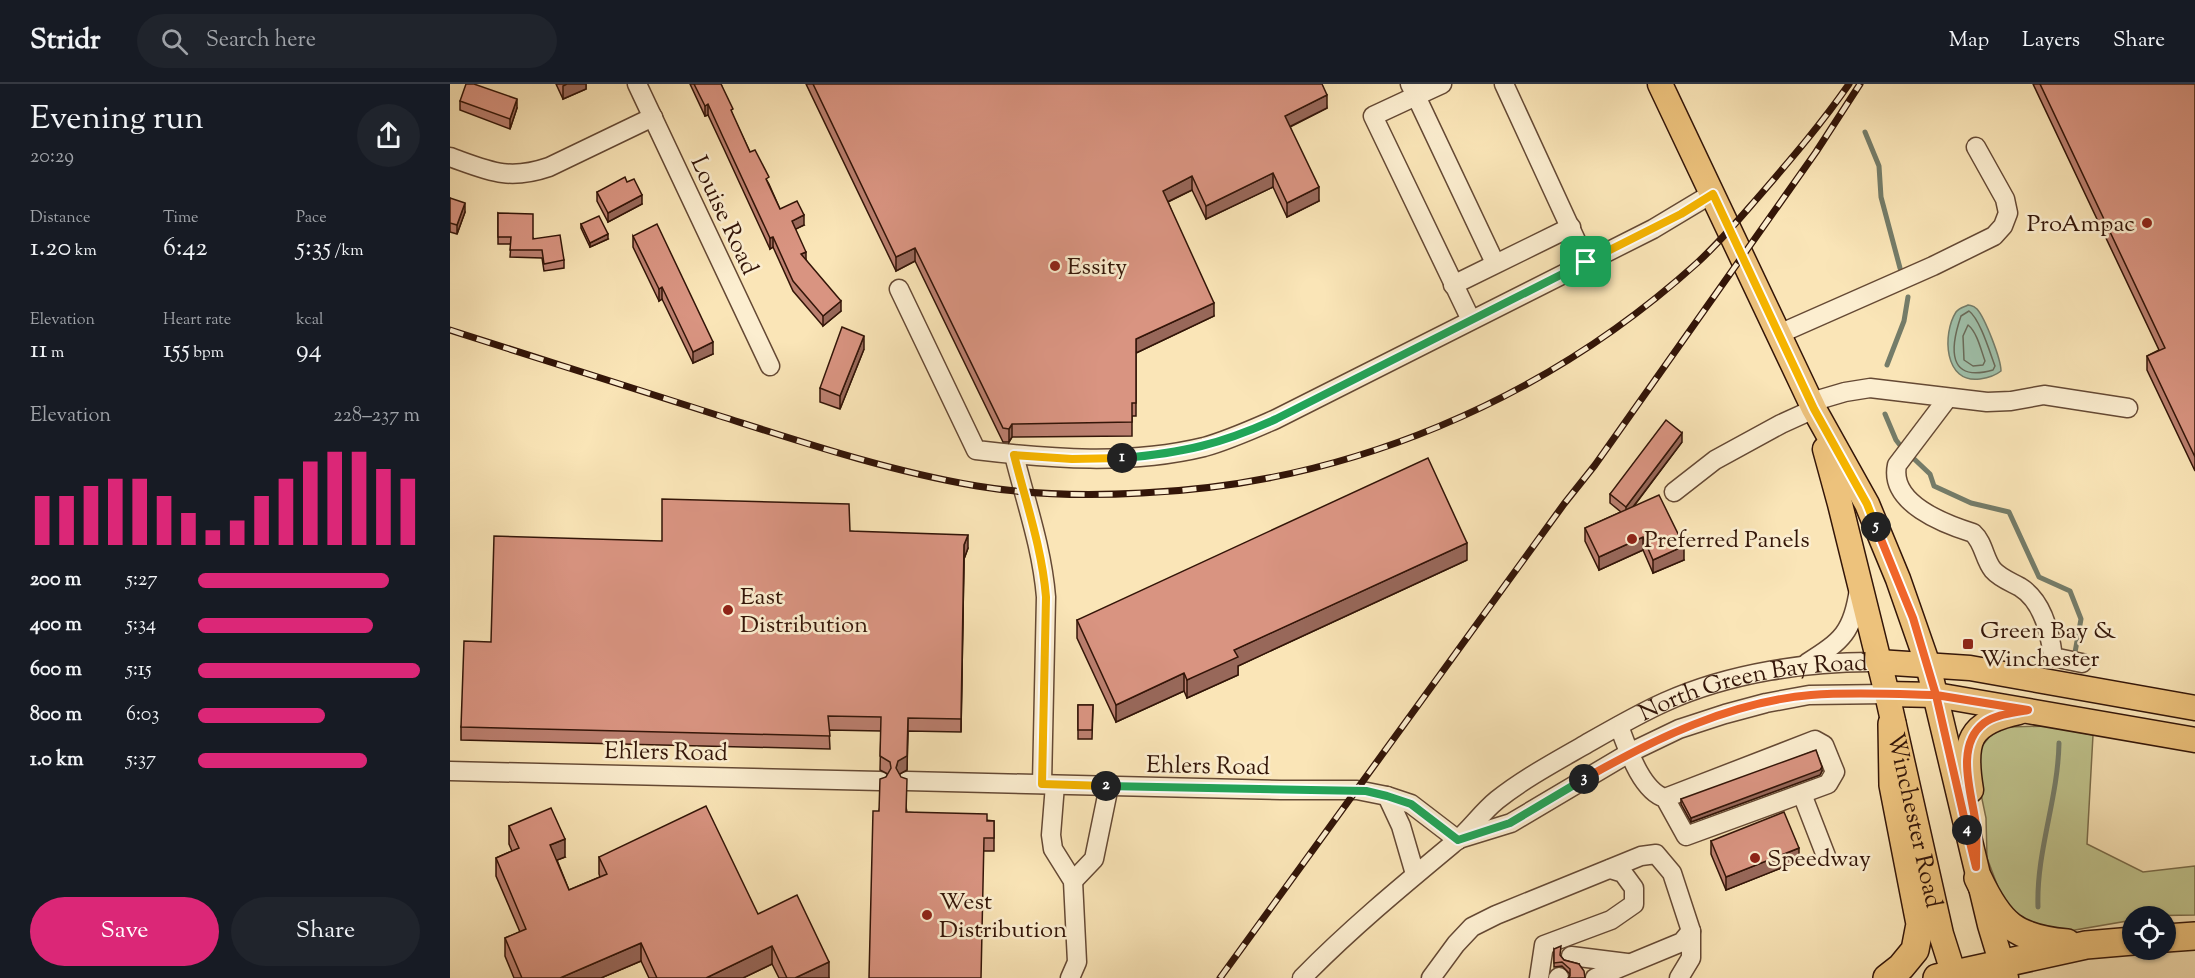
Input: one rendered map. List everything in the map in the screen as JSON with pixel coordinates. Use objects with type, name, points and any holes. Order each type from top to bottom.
[{"type":"highway","points":[[1887,978],[1901,967],[1915,950],[1920,924],[1893,785],[1892,724]]},
{"type":"highway","points":[[1977,873],[1994,908],[2001,918],[2014,929],[2049,941],[2086,945],[2122,942]]},
{"type":"highway","points":[[2176,937],[2195,936]]},
{"type":"highway","points":[[1948,977],[2003,970],[2086,945]]},
{"type":"main road","name":"Winchester Road","points":[[1660,84],[1812,406],[1867,504],[1913,618],[1936,695],[1977,873],[2003,970]]},
{"type":"main road","name":"Winchester Road","points":[[1812,406],[1840,504],[1887,694],[1941,934],[1948,977]]},
{"type":"main road","name":"North Green Bay Road","points":[[1878,662],[1970,668],[2195,708]]},
{"type":"main road","name":"North Green Bay Road","points":[[1887,694],[1936,695],[2195,740]]},
{"type":"main road","points":[[1977,873],[1977,838],[1968,761],[1971,740],[1976,731],[1990,719],[2028,710]]},
{"type":"street","name":"Louise Road","points":[[638,84],[770,366]]},
{"type":"street","points":[[1442,84],[1413,90],[1373,116],[1471,320]]},
{"type":"street","points":[[1504,84],[1586,262]]},
{"type":"street","points":[[1413,90],[1495,264]]},
{"type":"street","points":[[450,157],[495,173],[513,175],[532,173],[653,117]]},
{"type":"street","points":[[1779,334],[1933,266],[1994,236],[2004,226],[2008,213],[2006,199],[1976,147]]},
{"type":"street","points":[[899,289],[976,450],[1072,459],[1166,454],[1204,447],[1276,419],[1672,219],[1713,194]]},
{"type":"street","points":[[1453,285],[1571,227]]},
{"type":"street","points":[[1674,492],[1715,460],[1812,406],[1845,392],[1870,388],[1947,399],[2001,402],[2044,395],[2128,408]]},
{"type":"street","points":[[1947,399],[1897,465],[1895,476],[1899,489],[1935,520],[1973,533],[1978,537],[1993,569],[2022,588],[2037,604],[2049,633],[2053,657],[2082,663]]},
{"type":"street","points":[[1014,455],[1037,535],[1045,578],[1048,784],[1051,835],[1053,849],[1074,881],[1077,962],[1071,978]]},
{"type":"street","points":[[1804,665],[1834,644],[1850,626],[1856,610],[1859,585]]},
{"type":"street","name":"North Green Bay Road","points":[[1308,976],[1383,902],[1458,840],[1496,800],[1558,760],[1618,726],[1667,701],[1757,673],[1804,665],[1878,662]]},
{"type":"street","name":"North Green Bay Road","points":[[1458,840],[1510,823],[1629,753],[1679,729],[1766,703],[1809,695],[1887,694]]},
{"type":"street","points":[[1618,726],[1644,782],[1659,797],[1692,793],[1797,755],[1815,740],[1824,745],[1835,772],[1828,784],[1800,790],[1724,817],[1686,836],[1692,793]]},
{"type":"street","name":"Ehlers Road","points":[[450,771],[880,780]]},
{"type":"street","name":"Ehlers Road","points":[[907,781],[1357,790],[1411,804],[1458,840]]},
{"type":"street","points":[[1074,881],[1094,859],[1109,786]]},
{"type":"street","points":[[1800,790],[1826,856]]},
{"type":"street","points":[[1387,796],[1401,826],[1415,874]]},
{"type":"street","points":[[1431,978],[1456,944],[1472,927],[1641,856],[1656,855],[1672,873],[1691,931],[1691,958],[1679,978]]},
{"type":"street","points":[[1539,978],[1544,945],[1611,920],[1634,904],[1634,888],[1623,873],[1610,869]]},
{"type":"street","points":[[1582,968],[1627,963],[1682,942],[1691,931]]},
{"type":"street","points":[[1582,968],[1627,963]]},
{"type":"street","points":[[1613,978],[1627,963]]},
{"type":"green space","points":[[2050,726],[2093,735],[2087,844],[2143,872],[2195,866],[2195,915],[2176,915],[2176,906],[2122,906],[2122,922],[2075,930],[2067,934],[2024,924],[2001,895],[1987,858],[1986,818],[1978,780],[1978,751],[1994,731],[2007,727]]},
{"type":"water","points":[[1968,305],[1977,309],[1988,329],[2001,371],[1980,379],[1968,378],[1959,374],[1949,356],[1949,332],[1952,321],[1957,311]]},
{"type":"building","points":[[466,84],[474,84],[517,99],[510,119],[460,101]]},
{"type":"building","points":[[694,84],[721,84],[750,152],[755,150],[769,177],[766,179],[780,209],[797,201],[804,215],[792,221],[806,252],[801,254],[841,301],[823,316],[793,281],[773,237],[770,238],[708,104],[705,106]]},
{"type":"building","name":"Essity","points":[[813,84],[1322,84],[1327,95],[1285,116],[1319,187],[1287,203],[1273,173],[1206,206],[1192,176],[1163,191],[1214,303],[1136,339],[1136,403],[1132,403],[1132,422],[1012,424],[1009,429],[1003,428],[915,248],[896,257]]},
{"type":"building","name":"ProAmpac","points":[[2040,84],[2195,84],[2195,457],[2147,356],[2165,348]]},
{"type":"building","points":[[625,177],[627,182],[634,179],[642,195],[608,213],[597,192]]},
{"type":"building","points":[[450,198],[465,203],[457,225],[450,223]]},
{"type":"building","points":[[498,213],[533,214],[533,239],[560,235],[564,260],[544,264],[542,250],[510,250],[511,237],[498,237]]},
{"type":"building","points":[[599,216],[608,234],[590,243],[581,224]]},
{"type":"building","points":[[657,224],[713,342],[693,352],[662,287],[659,289],[633,236]]},
{"type":"building","points":[[842,327],[864,336],[840,396],[820,388]]},
{"type":"building","points":[[1666,420],[1682,433],[1626,507],[1610,494]]},
{"type":"building","points":[[1428,458],[1467,543],[1234,650],[1238,657],[1187,680],[1184,673],[1116,705],[1077,620]]},
{"type":"building","name":"Preferred Panels","points":[[1659,495],[1684,546],[1653,560],[1643,537],[1599,557],[1585,528]]},
{"type":"building","name":"East Distribution","points":[[662,499],[849,504],[850,531],[968,535],[964,545],[961,719],[908,718],[907,756],[898,761],[896,768],[901,777],[907,779],[906,812],[987,814],[987,821],[994,821],[994,838],[984,838],[981,978],[869,978],[873,811],[879,811],[880,779],[886,777],[891,768],[890,762],[880,756],[881,717],[828,716],[830,736],[461,727],[464,641],[491,642],[494,536],[662,541]]},
{"type":"building","points":[[1078,705],[1093,705],[1092,730],[1078,730]]},
{"type":"building","points":[[1816,750],[1822,767],[1820,770],[1691,818],[1681,799]]},
{"type":"building","points":[[706,806],[758,914],[797,895],[829,962],[795,978],[787,978],[772,946],[706,978],[657,978],[641,943],[560,978],[522,978],[505,938],[526,929],[496,858],[519,848],[509,826],[551,808],[565,839],[550,845],[569,890],[607,874],[599,857]]},
{"type":"building","name":"Speedway","points":[[1784,812],[1799,848],[1726,877],[1711,841]]},
{"type":"building","points":[[1561,946],[1560,955],[1564,960],[1579,964],[1584,971],[1585,978],[1568,978],[1570,969],[1562,962],[1554,963],[1554,949]]},
{"type":"waterway","points":[[1865,132],[1879,166],[1881,197],[1900,268]]},
{"type":"waterway","points":[[1887,365],[1904,321],[1908,297]]},
{"type":"waterway","points":[[1885,414],[1896,440],[1903,449]]},
{"type":"waterway","points":[[1910,455],[1930,474],[1934,486],[1971,503],[2009,512],[2039,577],[2070,591],[2081,619],[2074,658]]},
{"type":"waterway","points":[[2038,907],[2040,866],[2055,785],[2059,743]]},
{"type":"railway","points":[[450,330],[815,446],[912,473],[977,486],[1059,494],[1142,493],[1218,486],[1294,473],[1367,453],[1439,426],[1508,394],[1575,356],[1638,312],[1697,263],[1738,221],[1795,154],[1849,84]]},
{"type":"railway","points":[[1220,978],[1564,504],[1595,465],[1816,152],[1860,84]]},
{"type":"place","name":"ProAmpac","points":[[2147,223]]},
{"type":"place","name":"Essity","points":[[1055,266]]},
{"type":"place","name":"Preferred Panels","points":[[1632,539]]},
{"type":"place","name":"East Distribution","points":[[728,610]]},
{"type":"place","name":"Green Bay & Winchester","points":[[1968,644]]},
{"type":"place","name":"Speedway","points":[[1755,858]]},
{"type":"place","name":"West Distribution","points":[[927,915]]},
{"type":"route","points":[[1586,262],[1276,419],[1237,436],[1204,447],[1166,454],[1123,458],[1072,459],[1014,455],[1044,568],[1046,597],[1042,784],[1357,790],[1401,799],[1458,840],[1510,823],[1629,753],[1679,729],[1725,714],[1809,695],[1936,695],[1976,867],[1977,838],[1968,761],[1971,740],[1982,724],[1990,719],[2028,710],[1936,695],[1913,618],[1867,504],[1814,409],[1713,194],[1653,229],[1586,262]]}]
